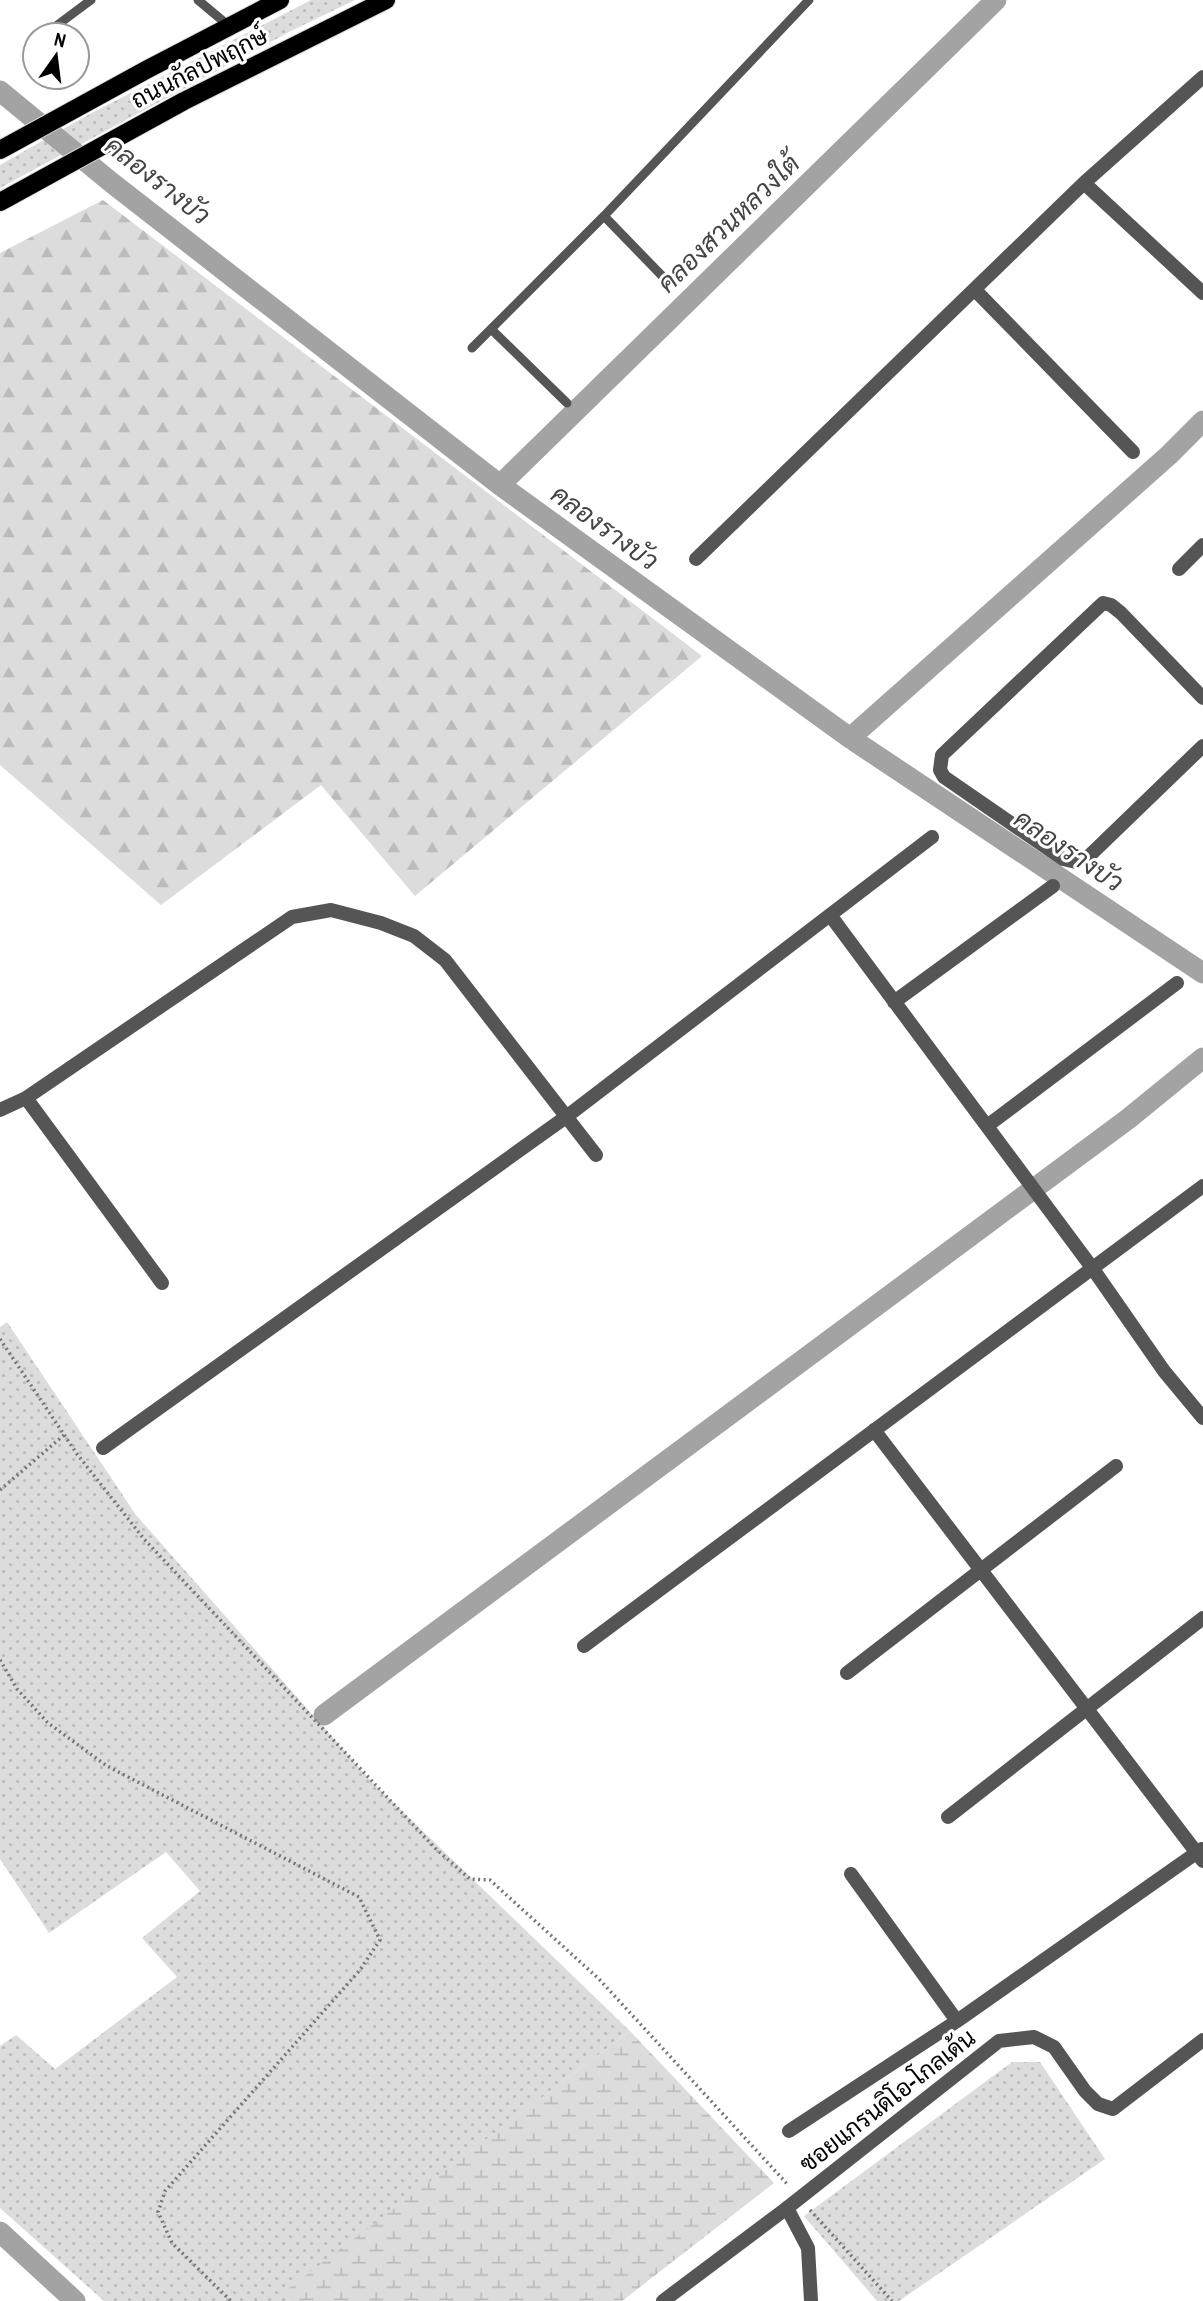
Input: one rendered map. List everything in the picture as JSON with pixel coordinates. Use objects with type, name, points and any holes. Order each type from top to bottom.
[{"type":"main road","name":"ถนนกัลปพฤกษ์","points":[[0,150],[280,0]]},
{"type":"main road","name":"ถนนกัลปพฤกษ์","points":[[0,202],[184,101],[386,0]]},
{"type":"street","points":[[696,559],[1084,183],[1203,77]]},
{"type":"street","points":[[1084,183],[1203,293]]},
{"type":"street","points":[[975,290],[1133,452]]},
{"type":"street","points":[[1179,569],[1203,545]]},
{"type":"street","points":[[1203,698],[1121,613],[1111,605],[1103,603],[942,755],[940,770],[944,777],[1063,859],[1076,862],[1087,858],[1203,746]]},
{"type":"street","points":[[103,1448],[566,1116],[932,837]]},
{"type":"street","points":[[894,1002],[1053,886]]},
{"type":"street","points":[[0,1111],[26,1098],[292,917],[331,910],[381,923],[414,936],[445,960],[596,1155]]},
{"type":"street","points":[[830,915],[1093,1269],[1164,1371],[1203,1418]]},
{"type":"street","points":[[987,1126],[1177,982]]},
{"type":"street","points":[[26,1098],[162,1283]]},
{"type":"street","points":[[584,1646],[1203,1185]]},
{"type":"street","points":[[789,2131],[957,2021],[1201,1854],[874,1430]]},
{"type":"street","points":[[847,1673],[1116,1466]]},
{"type":"street","points":[[947,1817],[1203,1618]]},
{"type":"street","points":[[851,1874],[957,2021]]},
{"type":"street","name":"ซอยแกรนดิโอ-โกลเด้น","points":[[663,2301],[800,2198],[999,2040],[1034,2037],[1054,2047],[1085,2091],[1098,2104],[1113,2109],[1203,2040]]},
{"type":"street","points":[[787,2208],[808,2248],[811,2301]]},
{"type":"lane","points":[[63,21],[91,0]]},
{"type":"lane","points":[[198,0],[229,26]]},
{"type":"lane","points":[[472,348],[604,216],[809,0]]},
{"type":"lane","points":[[604,216],[669,284]]},
{"type":"lane","points":[[491,328],[567,402]]},
{"type":"path","points":[[0,1339],[64,1435],[144,1539],[437,1850],[470,1879],[490,1880],[599,1979],[892,2301]]},
{"type":"path","points":[[0,1490],[64,1435]]},
{"type":"path","points":[[0,1660],[17,1689],[48,1723],[107,1766],[359,1897],[380,1940],[360,1970],[165,2191],[158,2212],[172,2243],[231,2301]]},
{"type":"green space","points":[[311,0],[355,0],[289,32],[0,188],[0,165],[86,116]]},
{"type":"green space","points":[[103,200],[702,656],[415,896],[321,785],[161,905],[0,765],[0,253]]},
{"type":"green space","points":[[7,1322],[136,1515],[371,1781],[630,2031],[283,2293],[290,2301],[104,2301],[0,2208],[0,2046],[16,2035],[55,2069],[177,1977],[142,1938],[200,1891],[166,1852],[49,1933],[0,1859],[0,1327]]},
{"type":"green space","points":[[630,2031],[774,2183],[622,2301],[290,2301],[282,2293]]},
{"type":"green space","points":[[1012,2062],[1040,2062],[1105,2159],[899,2301],[877,2301],[804,2216]]},
{"type":"waterway","name":"คลองสวนหลวงใต้","points":[[500,485],[996,0]]},
{"type":"waterway","name":"คลองรางบัว","points":[[0,91],[112,183],[500,485],[850,738],[1203,973]]},
{"type":"waterway","points":[[850,738],[1169,455],[1203,421]]},
{"type":"waterway","points":[[324,1715],[1128,1119],[1203,1058]]},
{"type":"waterway","points":[[0,2232],[75,2301]]}]
